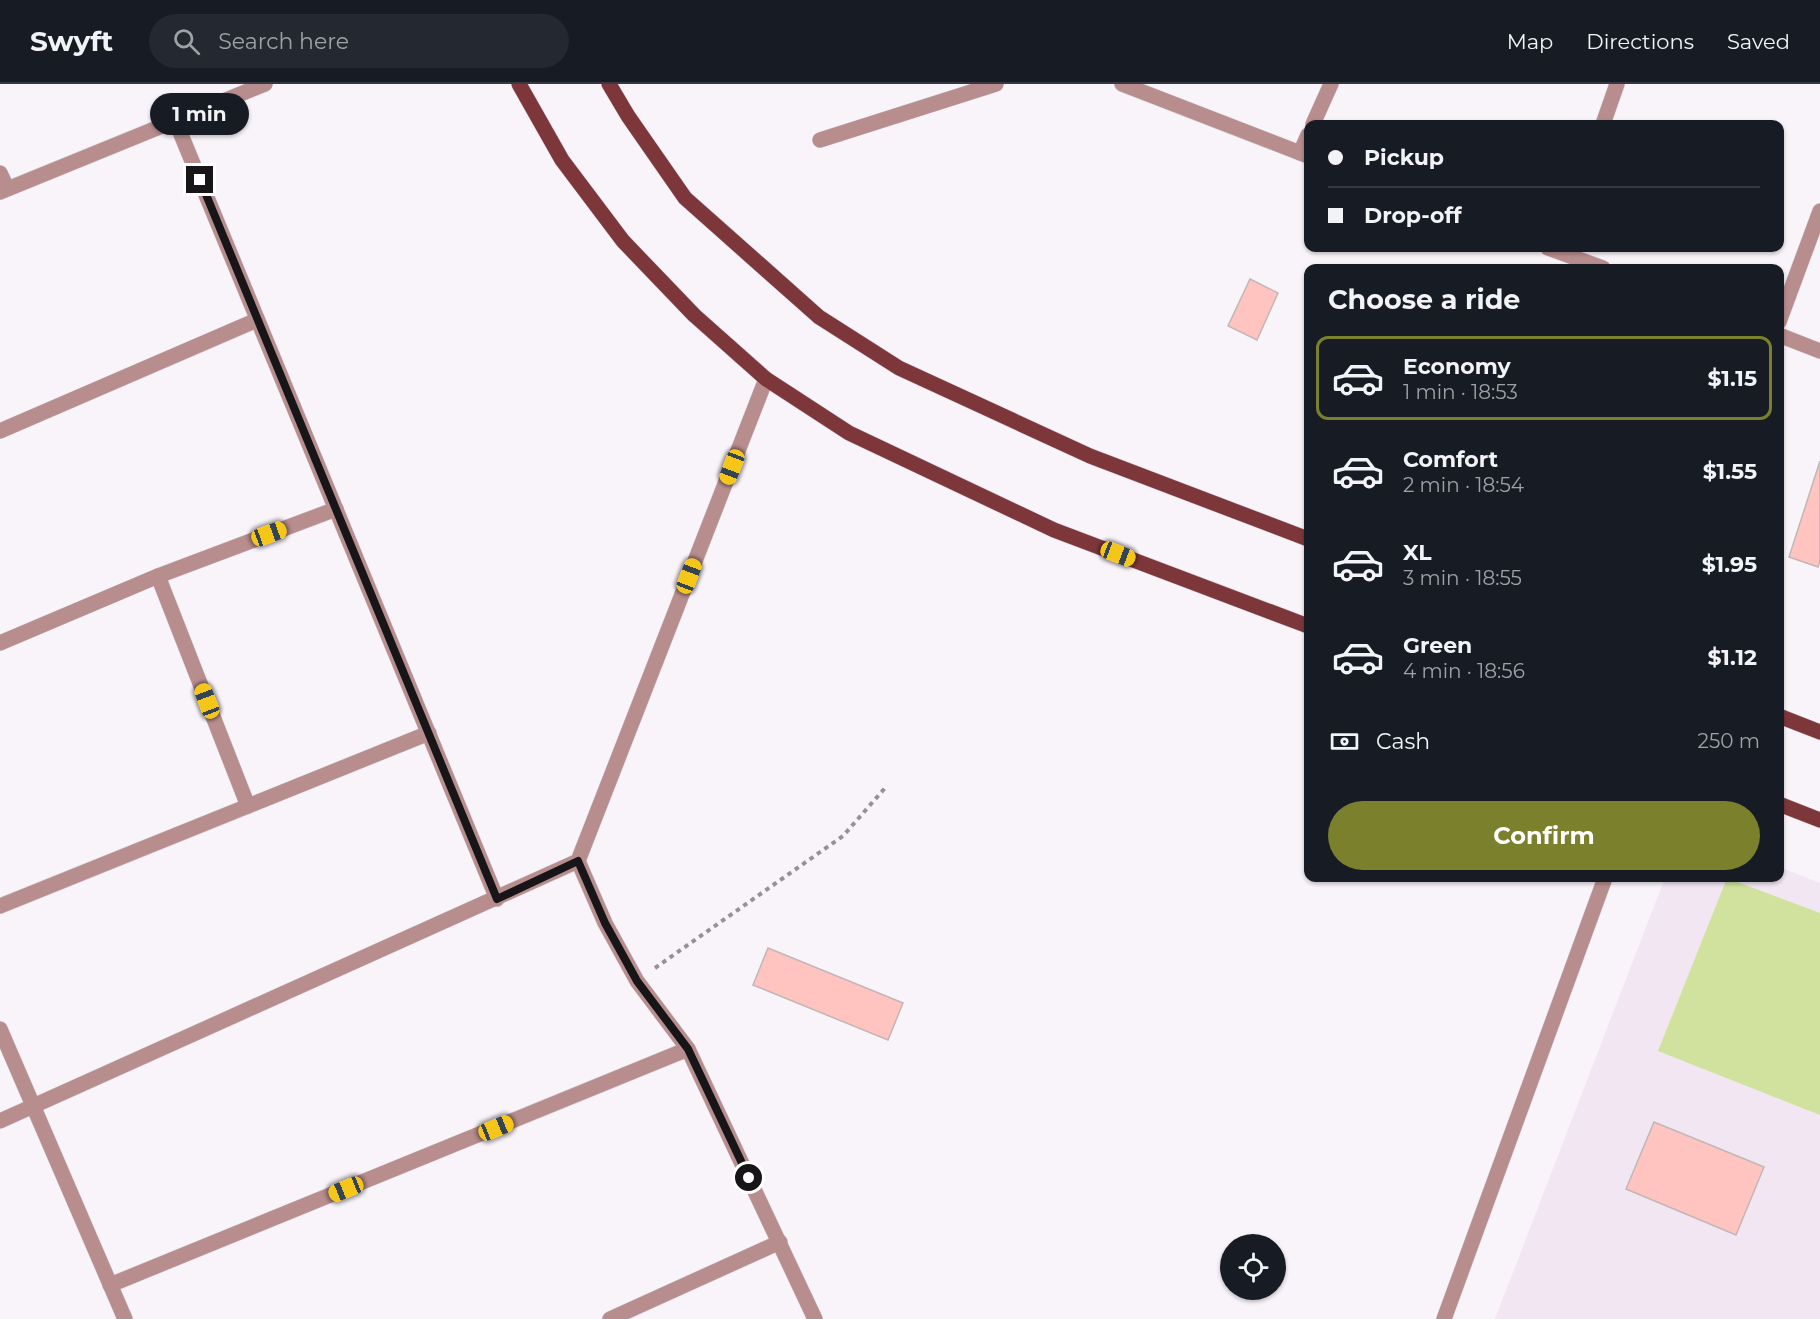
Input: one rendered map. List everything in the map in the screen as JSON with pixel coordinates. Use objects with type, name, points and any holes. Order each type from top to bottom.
[{"type":"main road","points":[[519,84],[562,160],[623,241],[694,315],[766,379],[849,433],[1054,530],[1304,624]]},
{"type":"main road","points":[[609,84],[628,116],[685,198],[819,317],[899,368],[1090,456],[1304,537]]},
{"type":"main road","points":[[1784,718],[1820,732]]},
{"type":"main road","points":[[1784,806],[1820,820]]},
{"type":"street","points":[[0,173],[4,190],[265,84]]},
{"type":"street","points":[[820,141],[996,84]]},
{"type":"street","points":[[1122,84],[1304,154]]},
{"type":"street","points":[[1315,120],[1331,84]]},
{"type":"street","points":[[1604,120],[1617,84]]},
{"type":"street","points":[[175,120],[497,899]]},
{"type":"street","points":[[1784,308],[1820,211]]},
{"type":"street","points":[[1563,252],[1593,264]]},
{"type":"street","points":[[0,431],[257,320]]},
{"type":"street","points":[[1784,337],[1820,351]]},
{"type":"street","points":[[0,1121],[578,861],[766,379]]},
{"type":"street","points":[[0,643],[158,576],[336,509]]},
{"type":"street","points":[[158,576],[248,806]]},
{"type":"street","points":[[0,906],[429,733]]},
{"type":"street","points":[[578,861],[605,923],[637,981],[688,1049],[815,1319]]},
{"type":"street","points":[[1444,1319],[1604,882]]},
{"type":"street","points":[[0,1029],[125,1319]]},
{"type":"street","points":[[110,1285],[688,1049]]},
{"type":"street","points":[[610,1319],[780,1242]]},
{"type":"path","points":[[637,981],[843,836],[885,788]]},
{"type":"shaded area","points":[[1784,869],[1820,883],[1820,1319],[1495,1319],[1663,882],[1784,882]]},
{"type":"green space","points":[[1725,882],[1738,882],[1820,913],[1820,1115],[1658,1051]]},
{"type":"building","points":[[1250,279],[1278,293],[1257,340],[1228,326]]},
{"type":"building","points":[[1820,461],[1820,561],[1818,567],[1789,557]]},
{"type":"building","points":[[768,948],[903,1003],[888,1040],[753,985]]},
{"type":"building","points":[[1654,1122],[1764,1167],[1736,1235],[1626,1189]]},
{"type":"route","points":[[200,180],[497,899],[578,861],[605,923],[637,981],[688,1049],[749,1178]]}]
